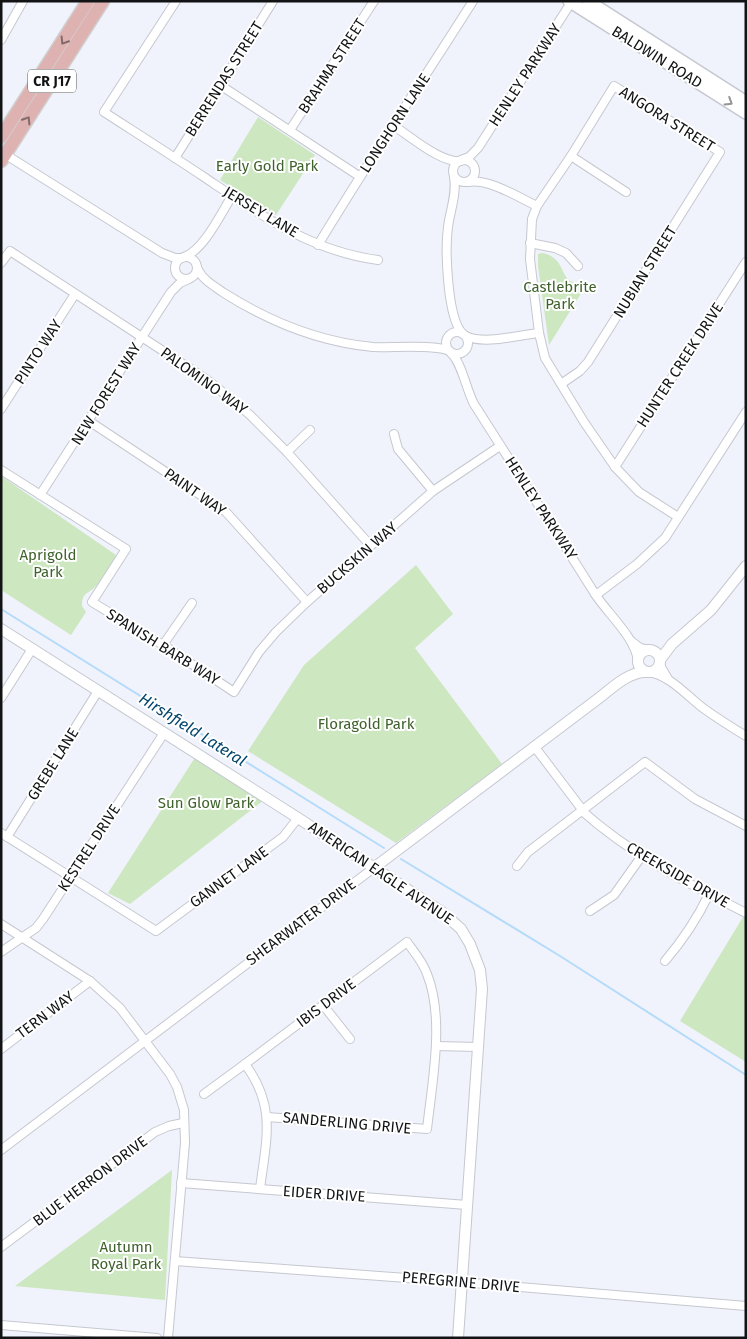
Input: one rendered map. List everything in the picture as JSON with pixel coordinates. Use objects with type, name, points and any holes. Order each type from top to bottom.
[{"type":"main road","name":"CR J17","points":[[1,137],[88,1]]},
{"type":"main road","name":"CR J17","points":[[3,156],[103,1]]},
{"type":"main road","name":"BALDWIN ROAD","points":[[588,1],[746,102]]},
{"type":"main road","name":"BALDWIN ROAD","points":[[571,2],[746,113]]},
{"type":"street","points":[[1,40],[23,1]]},
{"type":"street","name":"JERSEY LANE","points":[[176,1],[104,112],[287,230],[318,244],[355,257],[378,260]]},
{"type":"street","name":"BERRENDAS STREET","points":[[175,158],[273,1]]},
{"type":"street","name":"BRAHMA STREET","points":[[290,130],[374,1]]},
{"type":"street","name":"LONGHORN LANE","points":[[318,244],[473,1]]},
{"type":"street","name":"HENLEY PARKWAY","points":[[461,161],[469,157],[478,148],[571,2]]},
{"type":"street","points":[[220,85],[360,176]]},
{"type":"street","name":"ANGORA STREET","points":[[571,156],[614,86],[720,152]]},
{"type":"street","points":[[394,126],[440,156],[453,161],[471,163],[477,174],[489,184]]},
{"type":"street","name":"HENLEY PARKWAY","points":[[475,169],[474,161],[478,148]]},
{"type":"street","name":"NUBIAN STREET","points":[[561,384],[580,371],[588,362],[720,152]]},
{"type":"street","points":[[3,156],[162,253],[175,258],[192,254],[202,243],[232,196]]},
{"type":"street","points":[[440,156],[460,182],[478,181],[489,184],[537,206]]},
{"type":"street","points":[[626,192],[571,156],[537,206],[532,219],[530,259],[538,333],[545,358],[584,422],[615,467],[639,492],[678,517]]},
{"type":"street","points":[[461,161],[453,168],[454,196],[446,246],[454,317],[458,328],[469,342],[462,358],[461,372]]},
{"type":"street","points":[[454,196],[473,178],[475,169]]},
{"type":"street","points":[[189,279],[196,274],[202,243]]},
{"type":"street","points":[[530,243],[550,247],[566,254],[578,266]]},
{"type":"street","name":"PALOMINO WAY","points":[[1,263],[10,251],[206,379],[250,415],[287,452],[370,545]]},
{"type":"street","points":[[162,253],[172,263],[182,278],[197,279],[209,283],[240,303],[267,317],[309,334],[373,347],[443,348],[450,352],[461,354],[485,340]]},
{"type":"street","points":[[183,257],[192,259],[200,273],[209,283]]},
{"type":"street","points":[[176,271],[177,262],[183,257]]},
{"type":"street","name":"HUNTER CREEK DRIVE","points":[[615,467],[746,262]]},
{"type":"street","name":"NEW FOREST WAY","points":[[40,495],[171,292],[176,279],[176,271]]},
{"type":"street","name":"NEW FOREST WAY","points":[[171,292],[180,283],[189,279]]},
{"type":"street","name":"PINTO WAY","points":[[1,410],[75,294]]},
{"type":"street","points":[[450,352],[446,345],[453,328],[454,317]]},
{"type":"street","points":[[428,347],[442,343],[457,332],[472,338],[485,340],[538,333]]},
{"type":"street","name":"HENLEY PARKWAY","points":[[450,352],[456,357],[470,397],[596,595],[629,640],[638,661]]},
{"type":"street","points":[[596,595],[650,553],[664,538],[746,412]]},
{"type":"street","name":"PAINT WAY","points":[[89,421],[226,512],[307,602]]},
{"type":"street","points":[[287,452],[310,430]]},
{"type":"street","points":[[394,434],[398,449],[433,491]]},
{"type":"street","name":"BUCKSKIN WAY","points":[[234,692],[259,652],[276,632],[307,602],[433,491],[500,446]]},
{"type":"street","points":[[1,470],[40,495]]},
{"type":"street","name":"SPANISH BARB WAY","points":[[40,495],[126,549],[92,602],[163,645],[234,692]]},
{"type":"street","points":[[648,672],[656,670],[672,644],[711,610],[746,566]]},
{"type":"street","points":[[163,645],[192,602]]},
{"type":"street","name":"AMERICAN EAGLE AVENUE","points":[[1,629],[375,867],[449,917],[470,944],[478,961],[481,980],[458,1338]]},
{"type":"street","name":"HENLEY PARKWAY","points":[[629,640],[640,648],[649,650]]},
{"type":"street","points":[[672,644],[641,653],[638,661],[640,668],[669,681],[704,708],[746,736]]},
{"type":"street","points":[[1,698],[32,649]]},
{"type":"street","points":[[649,650],[658,654],[661,667],[669,681]]},
{"type":"street","name":"SHEARWATER DRIVE","points":[[626,678],[638,661]]},
{"type":"street","name":"SHEARWATER DRIVE","points":[[1,1150],[626,678],[637,673],[648,672]]},
{"type":"street","name":"GREBE LANE","points":[[4,835],[98,691]]},
{"type":"street","name":"KESTREL DRIVE","points":[[1,952],[36,928],[43,919],[164,733]]},
{"type":"street","name":"CREEKSIDE DRIVE","points":[[534,746],[581,810],[607,832],[641,857],[746,913]]},
{"type":"street","points":[[517,866],[528,852],[645,762],[695,799],[746,826]]},
{"type":"street","name":"GANNET LANE","points":[[70,877],[156,931],[283,837],[298,818]]},
{"type":"street","points":[[4,835],[70,877]]},
{"type":"street","points":[[590,911],[614,894],[641,857]]},
{"type":"street","points":[[665,961],[681,943],[696,920],[709,894]]},
{"type":"street","points":[[1,924],[90,981],[120,1008],[170,1074],[177,1087],[184,1110],[185,1143],[168,1338]]},
{"type":"street","name":"IBIS DRIVE","points":[[204,1094],[407,942],[421,960],[430,983],[433,996],[436,1046]]},
{"type":"street","name":"TERN WAY","points":[[1,1049],[90,981]]},
{"type":"street","points":[[323,1005],[350,1039]]},
{"type":"street","points":[[436,1046],[478,1047]]},
{"type":"street","name":"SANDERLING DRIVE","points":[[267,1117],[427,1130],[436,1046]]},
{"type":"street","points":[[245,1064],[261,1090],[267,1117],[260,1189]]},
{"type":"street","name":"BLUE HERRON DRIVE","points":[[1,1247],[155,1132],[169,1126],[184,1123]]},
{"type":"street","name":"EIDER DRIVE","points":[[181,1183],[467,1205]]},
{"type":"street","name":"PEREGRINE DRIVE","points":[[175,1261],[461,1282],[746,1306]]},
{"type":"street","points":[[1,1325],[157,1338]]},
{"type":"green space","name":"Early Gold Park","points":[[258,117],[315,155],[276,215],[220,180]]},
{"type":"green space","name":"Castlebrite Park","points":[[542,253],[551,256],[557,261],[567,278],[571,281],[586,280],[587,284],[549,345],[538,266],[538,254]]},
{"type":"green space","name":"Aprigold Park","points":[[1,476],[116,555],[101,580],[84,596],[82,606],[86,612],[71,635],[1,590]]},
{"type":"green space","name":"Floragold Park","points":[[416,565],[453,614],[415,648],[502,764],[396,843],[248,751],[304,665]]},
{"type":"green space","name":"Sun Glow Park","points":[[196,756],[264,800],[130,904],[108,893]]},
{"type":"green space","points":[[743,917],[746,919],[746,1062],[680,1021]]},
{"type":"green space","name":"Autumn Royal Park","points":[[172,1170],[165,1300],[15,1286]]},
{"type":"waterway","name":"Hirshfield Lateral","points":[[1,609],[384,848]]},
{"type":"waterway","points":[[401,859],[560,956],[746,1075]]}]
